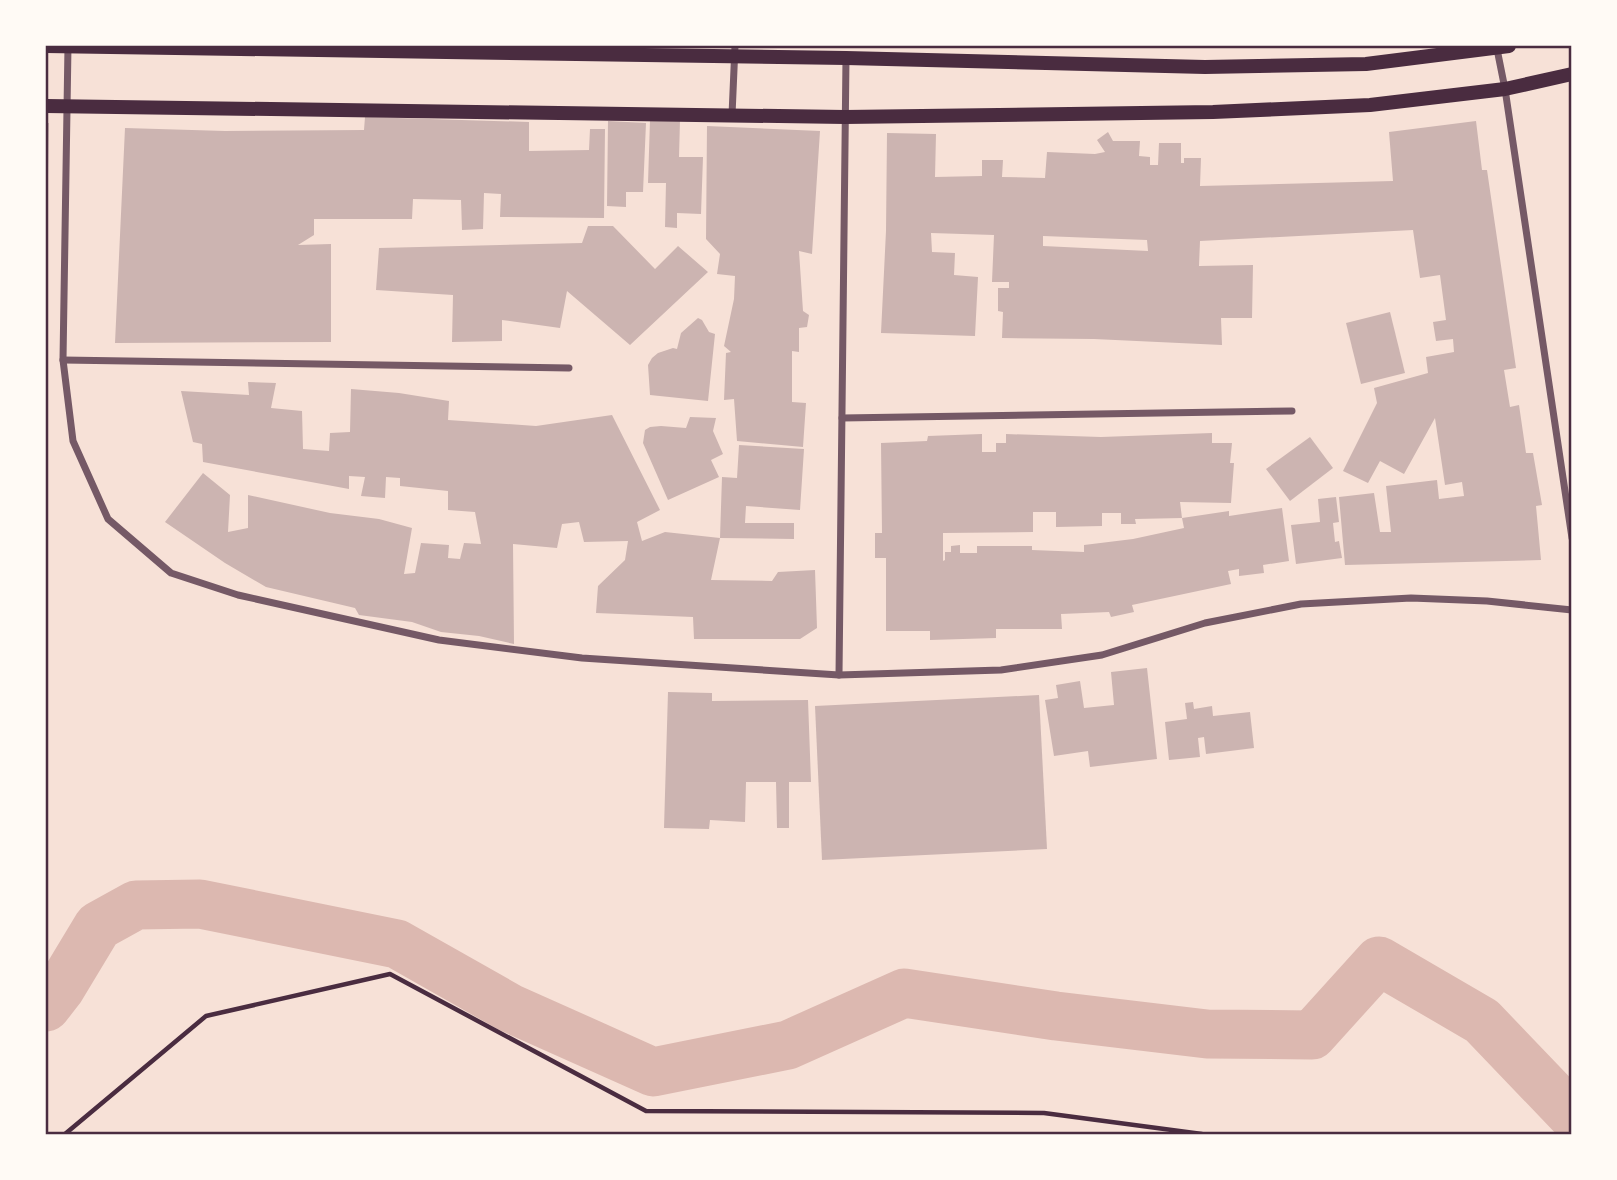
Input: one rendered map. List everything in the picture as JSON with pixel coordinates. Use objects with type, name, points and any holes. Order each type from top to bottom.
[{"type":"main road","points":[[46,46],[735,51],[846,58],[1219,66],[1366,64],[1503,47]]},
{"type":"main road","points":[[46,106],[845,117],[1226,111],[1370,105],[1505,89],[1572,74]]},
{"type":"street","points":[[68,46],[63,360],[73,442],[108,519],[171,573],[238,595],[439,640],[582,658],[839,675],[1001,670],[1089,657],[1205,623],[1301,604],[1410,598],[1487,601],[1572,610]]},
{"type":"street","points":[[1503,47],[1505,89],[1572,538]]},
{"type":"street","points":[[732,115],[735,51]]},
{"type":"street","points":[[839,675],[846,58]]},
{"type":"street","points":[[63,360],[569,368]]},
{"type":"street","points":[[842,418],[1292,411]]},
{"type":"path","points":[[65,1135],[206,1016],[390,974],[646,1111],[1044,1113],[1202,1135]]},
{"type":"building","points":[[365,117],[529,122],[529,151],[589,150],[590,129],[605,129],[604,218],[500,217],[501,194],[484,193],[483,229],[462,230],[461,200],[413,199],[412,219],[314,219],[314,235],[298,245],[331,244],[331,342],[115,343],[125,128],[225,131],[364,130]]},
{"type":"building","points":[[650,120],[680,120],[679,157],[703,157],[701,214],[677,213],[677,228],[665,227],[666,183],[648,183]]},
{"type":"building","points":[[608,121],[646,123],[643,192],[626,192],[626,207],[607,206]]},
{"type":"building","points":[[1476,121],[1482,170],[1487,170],[1516,368],[1504,370],[1510,407],[1519,405],[1526,453],[1533,453],[1542,505],[1536,506],[1541,560],[1345,565],[1339,497],[1374,493],[1380,532],[1391,532],[1386,486],[1437,480],[1439,499],[1464,496],[1462,482],[1445,485],[1435,418],[1404,474],[1380,461],[1368,483],[1343,471],[1377,403],[1374,388],[1428,373],[1426,357],[1454,352],[1453,339],[1436,341],[1433,322],[1446,320],[1440,275],[1420,278],[1413,230],[1200,241],[1199,266],[1253,265],[1252,318],[1221,318],[1222,345],[1002,338],[1003,312],[998,311],[998,288],[1009,288],[1009,282],[992,282],[994,235],[931,233],[932,252],[955,253],[954,275],[978,277],[975,336],[881,333],[887,133],[936,134],[935,177],[982,176],[982,160],[1003,160],[1002,177],[1045,178],[1047,152],[1105,152],[1097,140],[1108,132],[1113,141],[1140,141],[1139,156],[1150,157],[1150,165],[1158,165],[1159,143],[1181,143],[1181,163],[1184,163],[1184,158],[1201,158],[1200,186],[1393,181],[1389,132]],"holes":[[[1043,236],[1147,240],[1148,251],[1043,246]]]},
{"type":"building","points":[[46,123],[49,123],[48,175],[46,175]]},
{"type":"building","points":[[707,126],[820,131],[812,254],[799,251],[803,311],[809,315],[807,327],[799,328],[799,352],[792,351],[792,402],[806,403],[803,447],[737,441],[734,399],[724,400],[726,353],[731,352],[724,346],[734,299],[735,276],[717,274],[720,254],[706,239]]},
{"type":"building","points":[[588,226],[613,226],[655,269],[678,246],[708,272],[630,345],[567,291],[560,328],[502,320],[502,341],[452,342],[453,295],[376,290],[379,248],[582,243]]},
{"type":"building","points":[[1390,312],[1405,373],[1361,384],[1346,323]]},
{"type":"building","points":[[698,318],[709,332],[715,334],[708,401],[650,395],[648,365],[652,358],[658,353],[677,349],[681,333]]},
{"type":"building","points":[[248,382],[276,383],[271,408],[302,411],[303,449],[329,451],[330,433],[350,432],[351,389],[449,401],[448,420],[536,426],[612,415],[660,510],[637,522],[642,541],[665,532],[720,538],[711,580],[772,581],[778,572],[815,570],[817,628],[800,639],[694,639],[693,617],[596,613],[598,586],[625,560],[628,541],[584,542],[579,522],[562,524],[557,548],[513,544],[514,644],[479,636],[441,632],[412,622],[359,615],[355,608],[266,587],[165,522],[203,473],[230,495],[228,532],[248,528],[248,495],[330,513],[379,519],[412,528],[404,574],[415,573],[421,543],[449,545],[448,558],[460,559],[464,543],[481,544],[475,512],[448,510],[448,491],[400,486],[400,478],[386,477],[385,498],[361,496],[365,477],[349,476],[349,489],[203,462],[202,444],[193,442],[181,391],[249,395]]},
{"type":"building","points":[[690,417],[716,418],[713,431],[723,454],[711,460],[719,477],[668,500],[643,443],[645,430],[661,426],[686,428]]},
{"type":"building","points":[[1212,433],[1212,443],[1232,443],[1230,463],[1234,463],[1231,503],[1180,502],[1182,518],[1229,511],[1229,516],[1282,508],[1289,561],[1263,565],[1264,573],[1239,576],[1239,569],[1228,571],[1231,584],[1132,605],[1134,612],[1111,617],[1109,612],[1061,614],[1062,629],[996,629],[996,638],[930,640],[930,631],[886,631],[886,558],[875,558],[875,533],[882,533],[881,443],[927,441],[928,436],[982,434],[982,452],[996,452],[996,443],[1006,443],[1006,434],[1101,437]],"holes":[[[1033,512],[1056,512],[1056,527],[1102,526],[1102,513],[1121,513],[1121,524],[1136,524],[1135,519],[1182,518],[1184,528],[1133,539],[1084,545],[1084,552],[1032,550],[1032,546],[977,546],[977,553],[960,553],[960,545],[951,546],[951,552],[945,552],[943,561],[943,533],[1033,532]]]},
{"type":"building","points":[[1310,437],[1333,468],[1290,501],[1266,469]]},
{"type":"building","points":[[739,445],[804,449],[800,510],[746,506],[745,523],[794,523],[794,539],[720,538],[722,477],[737,478]]},
{"type":"building","points":[[1336,497],[1339,522],[1333,523],[1335,542],[1339,541],[1342,558],[1296,564],[1291,525],[1320,522],[1318,499]]},
{"type":"building","points":[[1147,668],[1157,759],[1090,767],[1088,751],[1054,756],[1045,700],[1058,698],[1056,685],[1080,681],[1084,708],[1114,705],[1111,672]]},
{"type":"building","points":[[668,692],[712,693],[712,701],[808,700],[811,782],[789,782],[789,828],[777,828],[776,782],[746,782],[745,822],[710,820],[709,829],[664,828]]},
{"type":"building","points":[[1039,695],[1047,849],[822,860],[815,706]]},
{"type":"building","points":[[1193,702],[1194,709],[1212,706],[1213,716],[1250,712],[1254,748],[1206,754],[1204,737],[1198,738],[1200,757],[1169,760],[1165,722],[1187,719],[1185,703]]},
{"type":"waterway","points":[[46,1007],[98,926],[136,905],[200,904],[397,944],[510,1008],[653,1072],[788,1045],[904,993],[1056,1016],[1207,1034],[1312,1035],[1379,961],[1482,1021],[1572,1115]]}]
